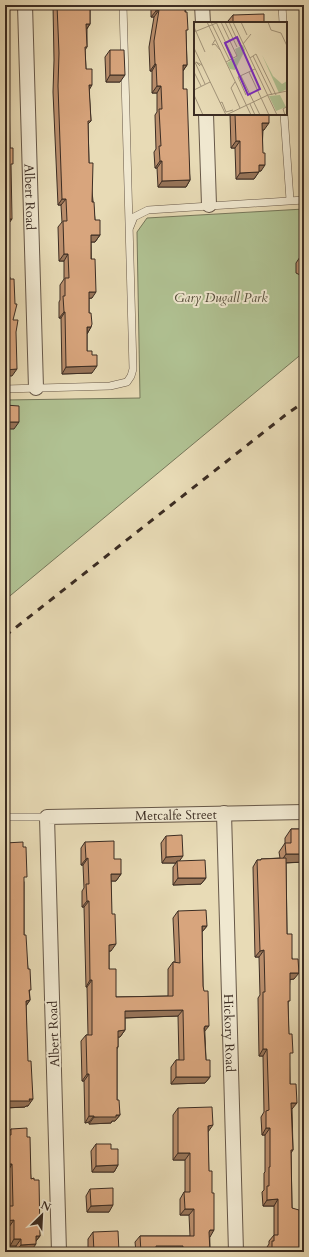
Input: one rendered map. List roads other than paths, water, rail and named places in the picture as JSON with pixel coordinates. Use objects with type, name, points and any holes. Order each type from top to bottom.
[{"type":"street","name":"Albert Road","points":[[25,5],[36,388]]},
{"type":"street","points":[[202,5],[203,22]]},
{"type":"street","points":[[206,115],[209,205]]},
{"type":"street","name":"Metcalfe Street","points":[[47,817],[304,812]]},
{"type":"street","name":"Hickory Road","points":[[224,813],[236,1252]]},
{"type":"street","name":"Albert Road","points":[[47,817],[59,1252]]},
{"type":"lane","points":[[5,389],[110,386],[127,382],[131,376],[133,369],[123,5]]},
{"type":"lane","points":[[282,5],[282,22]]},
{"type":"lane","points":[[284,115],[290,200]]},
{"type":"lane","points":[[129,229],[134,217],[148,210],[304,200]]},
{"type":"lane","points":[[5,818],[47,817]]},
{"type":"railway","points":[[5,636],[304,402]]},
{"type":"park label","name":"Gary Dugall Park","points":[[221,297]]}]
